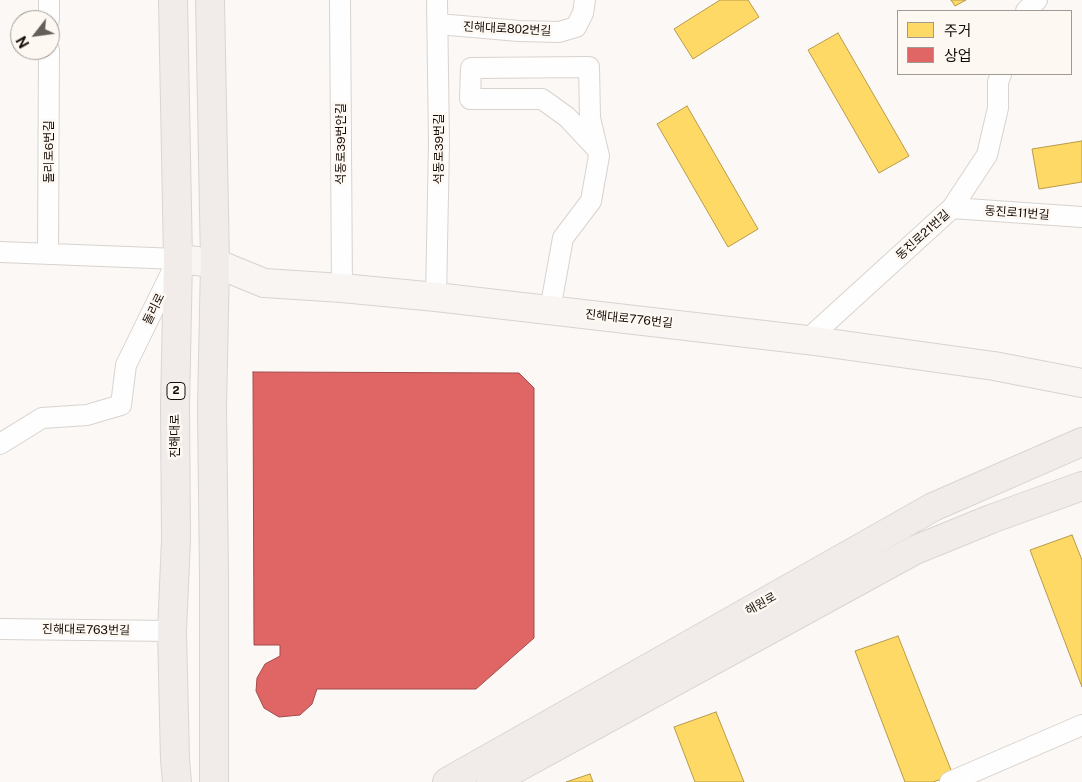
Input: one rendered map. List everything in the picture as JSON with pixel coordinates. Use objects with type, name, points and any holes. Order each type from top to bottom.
[{"type":"main road","name":"진해대로","points":[[173,0],[178,259],[175,407],[176,540],[172,631],[175,777]]},
{"type":"main road","points":[[210,0],[215,263],[212,409],[214,782]]},
{"type":"main road","name":"진해대로776번길","points":[[178,259],[215,263],[264,283],[436,297],[808,340],[994,366],[1082,383]]},
{"type":"main road","name":"해원로","points":[[447,782],[933,507],[1082,442]]},
{"type":"main road","points":[[491,782],[916,550],[991,519],[1082,486]]},
{"type":"street","name":"석동로39번안길","points":[[340,0],[342,288]]},
{"type":"street","name":"석동로39번길","points":[[436,297],[439,143],[437,0]]},
{"type":"street","name":"진해대로802번길","points":[[438,24],[519,31],[559,32],[576,27],[583,13],[585,0]]},
{"type":"street","points":[[1027,10],[1037,0]]},
{"type":"street","name":"돌리로6번길","points":[[48,254],[49,60]]},
{"type":"street","points":[[550,310],[563,238],[591,201],[599,156],[590,118],[589,67],[471,68],[470,99],[542,99],[568,117],[597,149]]},
{"type":"street","name":"동진로21번길","points":[[808,340],[952,208],[988,155],[998,108],[1000,75]]},
{"type":"street","name":"동진로11번길","points":[[952,208],[1082,218]]},
{"type":"street","points":[[0,252],[178,259]]},
{"type":"street","name":"돌리로","points":[[0,444],[42,418],[87,415],[121,405],[126,365],[178,259]]},
{"type":"street","name":"진해대로763번길","points":[[0,629],[172,631]]},
{"type":"street","points":[[950,782],[1082,725]]},
{"type":"building: 주거","points":[[720,0],[748,0],[759,17],[693,59],[674,29]]},
{"type":"building: 주거","points":[[951,0],[966,0],[955,6]]},
{"type":"building: 주거","points":[[838,33],[909,156],[879,173],[808,50]]},
{"type":"building: 주거","points":[[687,106],[758,229],[728,247],[657,124]]},
{"type":"building: 주거","points":[[1082,141],[1082,182],[1039,189],[1032,149]]},
{"type":"building: 주거","points":[[1072,535],[1082,560],[1082,687],[1030,550]]},
{"type":"building: 주거","points":[[898,636],[953,775],[933,782],[905,782],[855,651]]},
{"type":"building: 주거","points":[[716,712],[744,782],[695,782],[674,727]]},
{"type":"building: 주거","points":[[590,774],[593,782],[566,782]]},
{"type":"building: 상업","points":[[253,372],[519,373],[534,388],[534,638],[476,689],[317,689],[312,704],[300,715],[279,717],[264,708],[256,691],[257,678],[265,664],[280,656],[280,645],[254,645]]}]
